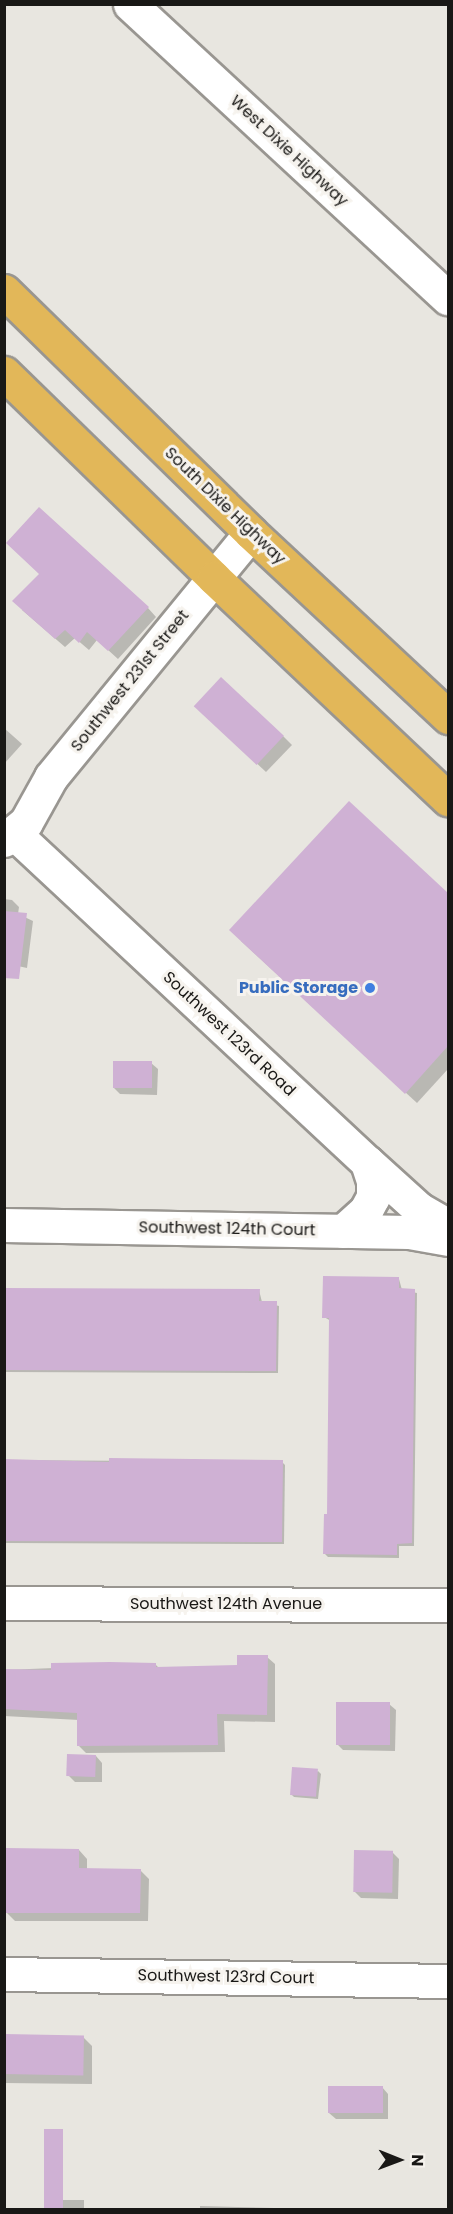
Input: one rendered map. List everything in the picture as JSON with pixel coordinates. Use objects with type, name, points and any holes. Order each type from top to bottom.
[{"type":"highway","name":"South Dixie Highway","points":[[4,291],[251,533],[448,717]]},
{"type":"highway","points":[[4,373],[214,578],[448,799]]},
{"type":"street","name":"West Dixie Highway","points":[[130,4],[448,298]]},
{"type":"street","name":"Southwest 231st Street","points":[[10,837],[51,777],[251,533]]},
{"type":"street","name":"Southwest 123rd Road","points":[[10,837],[419,1209],[448,1226]]},
{"type":"street","points":[[343,1231],[366,1210],[373,1197],[373,1181],[367,1161]]},
{"type":"street","name":"Southwest 124th Court","points":[[4,1225],[409,1232],[448,1239]]},
{"type":"street","name":"Southwest 124th Avenue","points":[[4,1603],[448,1605]]},
{"type":"street","name":"Southwest 123rd Court","points":[[4,1974],[448,1981]]},
{"type":"building","points":[[39,507],[149,607],[108,651],[87,632],[79,643],[65,630],[55,639],[12,601],[39,574],[6,543]]},
{"type":"building","points":[[221,677],[284,736],[257,765],[194,706]]},
{"type":"building","name":"Public Storage","points":[[349,801],[448,893],[448,1046],[405,1094],[229,930]]},
{"type":"building","points":[[4,911],[27,913],[19,979],[4,978]]},
{"type":"building","points":[[113,1061],[152,1061],[152,1088],[113,1088]]},
{"type":"building","points":[[323,1276],[399,1277],[399,1288],[415,1289],[412,1543],[397,1544],[397,1555],[323,1554],[324,1514],[327,1514],[329,1318],[322,1318]]},
{"type":"building","points":[[4,1288],[260,1289],[259,1301],[277,1301],[276,1371],[4,1370]]},
{"type":"building","points":[[109,1458],[283,1460],[282,1542],[4,1541],[4,1459],[109,1462]]},
{"type":"building","points":[[237,1655],[268,1655],[267,1715],[217,1714],[218,1745],[77,1746],[77,1713],[4,1709],[4,1669],[51,1670],[51,1663],[156,1663],[156,1667],[237,1665]]},
{"type":"building","points":[[336,1702],[390,1702],[390,1745],[336,1745]]},
{"type":"building","points":[[67,1754],[96,1755],[95,1777],[66,1776]]},
{"type":"building","points":[[292,1767],[318,1769],[316,1797],[290,1795]]},
{"type":"building","points":[[6,1848],[79,1849],[79,1868],[141,1869],[140,1913],[5,1913]]},
{"type":"building","points":[[354,1850],[393,1851],[392,1893],[353,1892]]},
{"type":"building","points":[[4,2034],[84,2035],[83,2075],[4,2074]]},
{"type":"building","points":[[328,2086],[383,2086],[383,2113],[328,2113]]},
{"type":"building","points":[[44,2129],[63,2129],[63,2210],[44,2210]]},
{"type":"place","name":"Public Storage","points":[[370,988]]}]
